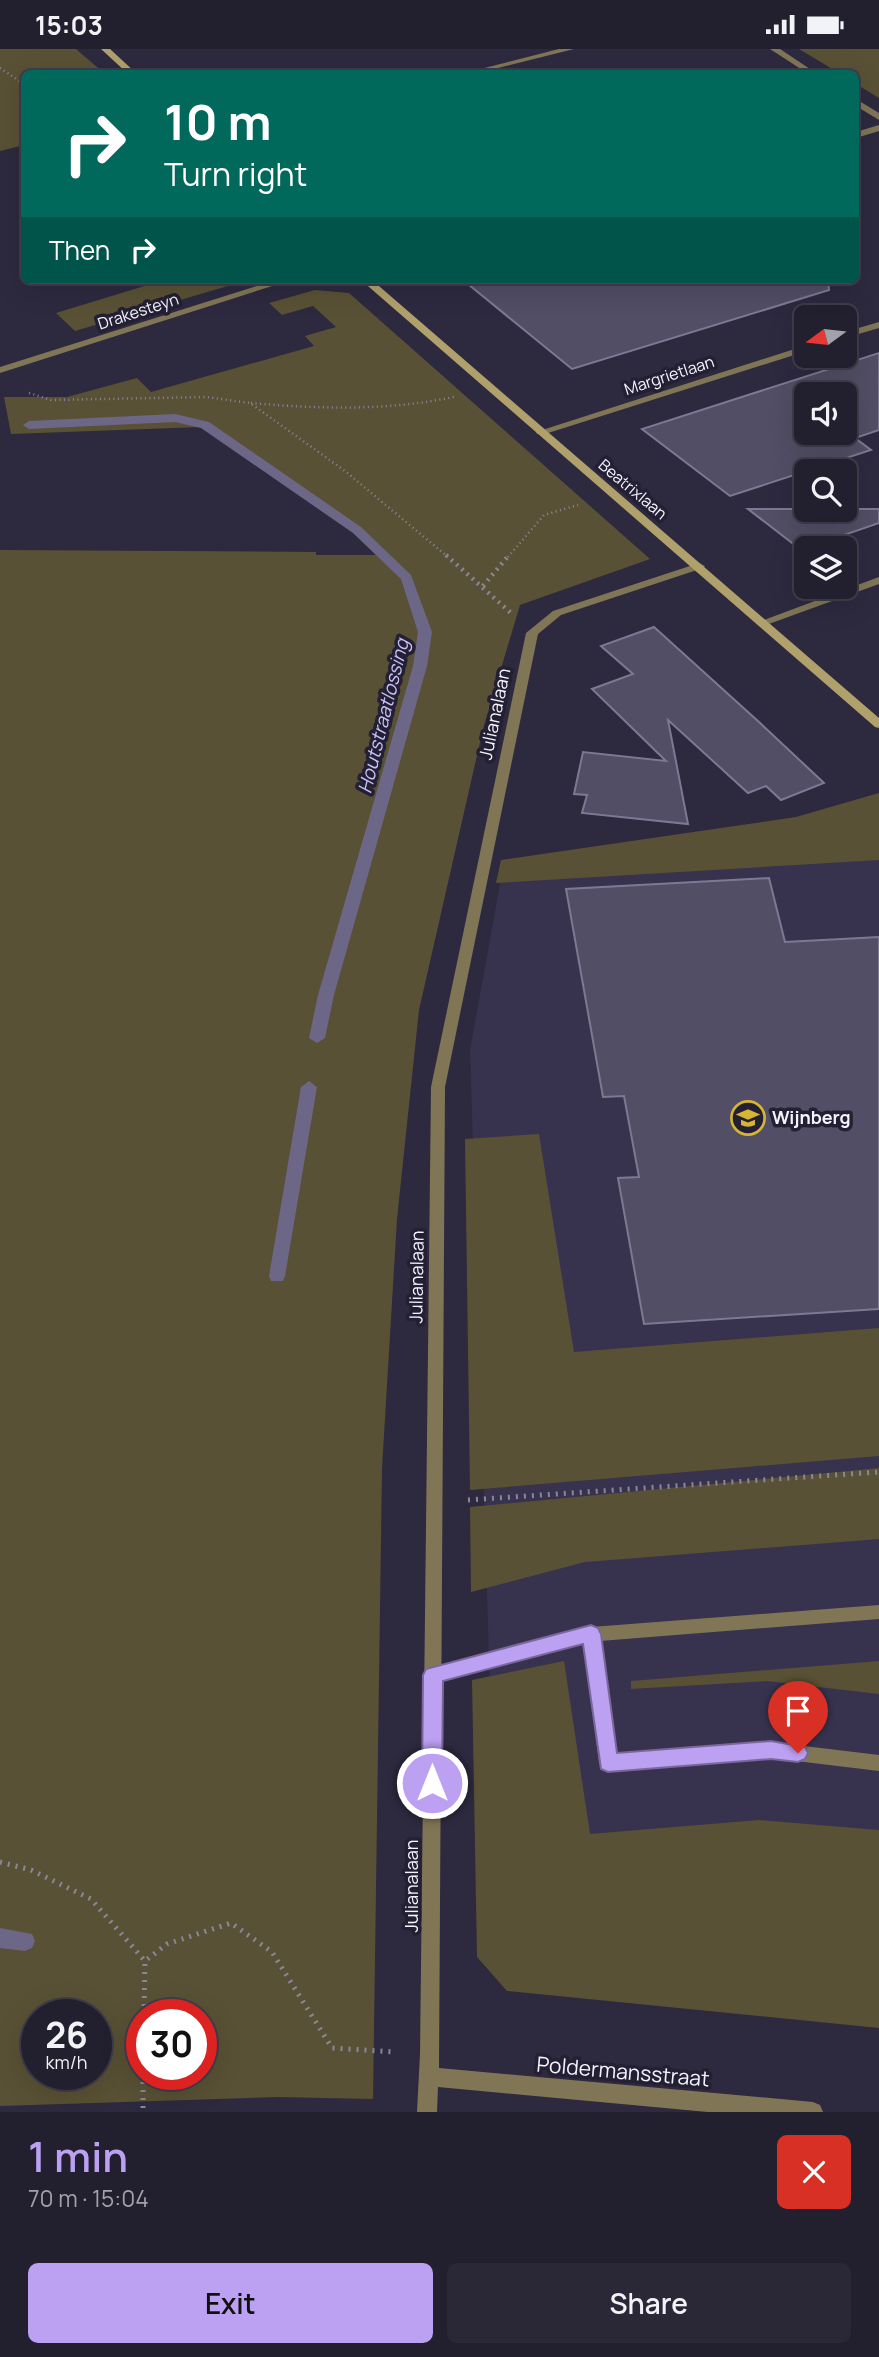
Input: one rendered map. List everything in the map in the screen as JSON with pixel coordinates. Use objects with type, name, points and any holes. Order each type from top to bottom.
[{"type":"street","points":[[105,49],[129,70]]},
{"type":"street","points":[[481,70],[570,49]]},
{"type":"street","points":[[774,49],[807,70]]},
{"type":"street","points":[[859,104],[879,117]]},
{"type":"street","points":[[859,134],[879,128]]},
{"type":"street","name":"Drakesteyn","points":[[0,370],[273,284]]},
{"type":"street","name":"Beatrixlaan","points":[[371,284],[879,724]]},
{"type":"street","points":[[858,331],[879,325]]},
{"type":"street","name":"Margrietlaan","points":[[541,432],[794,352]]},
{"type":"street","points":[[532,633],[557,613],[699,566]]},
{"type":"street","points":[[762,623],[879,580]]},
{"type":"street","name":"Julianalaan","points":[[427,2112],[430,2077],[438,1087],[532,633]]},
{"type":"street","points":[[433,1675],[591,1634],[879,1612]]},
{"type":"street","points":[[591,1634],[608,1763],[771,1750],[879,1763]]},
{"type":"street","name":"Poldermansstraat","points":[[430,2077],[813,2112]]},
{"type":"path","points":[[0,68],[21,82]]},
{"type":"path","points":[[15,366],[23,391],[51,400],[206,397],[313,408],[390,407],[490,388]]},
{"type":"path","points":[[250,403],[345,471],[483,586],[532,633]]},
{"type":"path","points":[[483,586],[544,515],[614,493]]},
{"type":"path","points":[[434,1502],[879,1472]]},
{"type":"path","points":[[0,1862],[31,1870],[91,1899],[145,1961],[144,1999]]},
{"type":"path","points":[[145,1961],[167,1944],[231,1923],[272,1952],[332,2048],[430,2054]]},
{"type":"path","points":[[143,2090],[143,2112]]},
{"type":"shaded area","points":[[0,49],[76,49],[100,70],[21,70],[21,146],[0,151]]},
{"type":"shaded area","points":[[799,49],[879,49],[879,98],[859,86],[859,70],[834,70]]},
{"type":"shaded area","points":[[151,284],[234,284],[75,331],[56,313]]},
{"type":"shaded area","points":[[315,290],[349,293],[650,559],[520,605],[483,729],[419,1010],[397,1219],[382,1468],[373,2099],[278,2097],[0,2106],[0,550],[316,552],[316,555],[381,555],[358,531],[201,427],[11,434],[4,397],[67,397],[137,378],[151,392],[314,346],[305,336],[336,327],[313,306],[282,315],[269,303]]},
{"type":"shaded area","points":[[879,793],[879,2020],[499,1977],[470,1050],[504,862],[800,820]]},
{"type":"shaded area","points":[[879,793],[879,860],[496,883],[501,860],[796,817]]},
{"type":"shaded area","points":[[539,1134],[574,1352],[879,1328],[879,1456],[470,1490],[465,1139]]},
{"type":"shaded area","points":[[879,1468],[879,1539],[585,1562],[471,1592],[470,1507]]},
{"type":"shaded area","points":[[564,1661],[590,1834],[759,1820],[879,1830],[879,2028],[507,1991],[477,1957],[472,1680]]},
{"type":"shaded area","points":[[879,1661],[879,1694],[767,1681],[631,1689],[631,1681]]},
{"type":"building","points":[[468,284],[828,284],[829,290],[572,369]]},
{"type":"building","points":[[879,353],[879,430],[857,437],[857,382],[794,382],[794,445],[857,445],[857,440],[871,450],[843,459],[794,459],[794,475],[730,496],[642,429],[832,368],[857,368],[858,360]]},
{"type":"building","points":[[748,509],[794,509],[794,522],[857,522],[857,509],[879,509],[879,523],[841,536],[794,536],[794,545]]},
{"type":"building","points":[[654,627],[824,783],[781,800],[766,786],[748,793],[668,720],[688,824],[582,813],[587,795],[574,794],[583,752],[666,761],[592,689],[633,674],[601,646]]},
{"type":"building","points":[[769,878],[785,942],[879,937],[879,1309],[644,1324],[618,1178],[639,1177],[624,1096],[603,1097],[566,889]]},
{"type":"waterway","name":"Houtstraatlossing","points":[[29,425],[175,418],[205,425],[357,530],[407,578],[425,632],[420,666],[326,995],[317,1038]]},
{"type":"waterway","name":"Houtstraatlossing","points":[[277,1276],[309,1087]]},
{"type":"waterway","name":"Houtstraatlossing","points":[[0,1938],[25,1941]]},
{"type":"place","name":"Wijnberg","points":[[748,1118]]},
{"type":"route","points":[[432,1783],[433,1675],[591,1634],[608,1763],[771,1750],[798,1753]]}]
